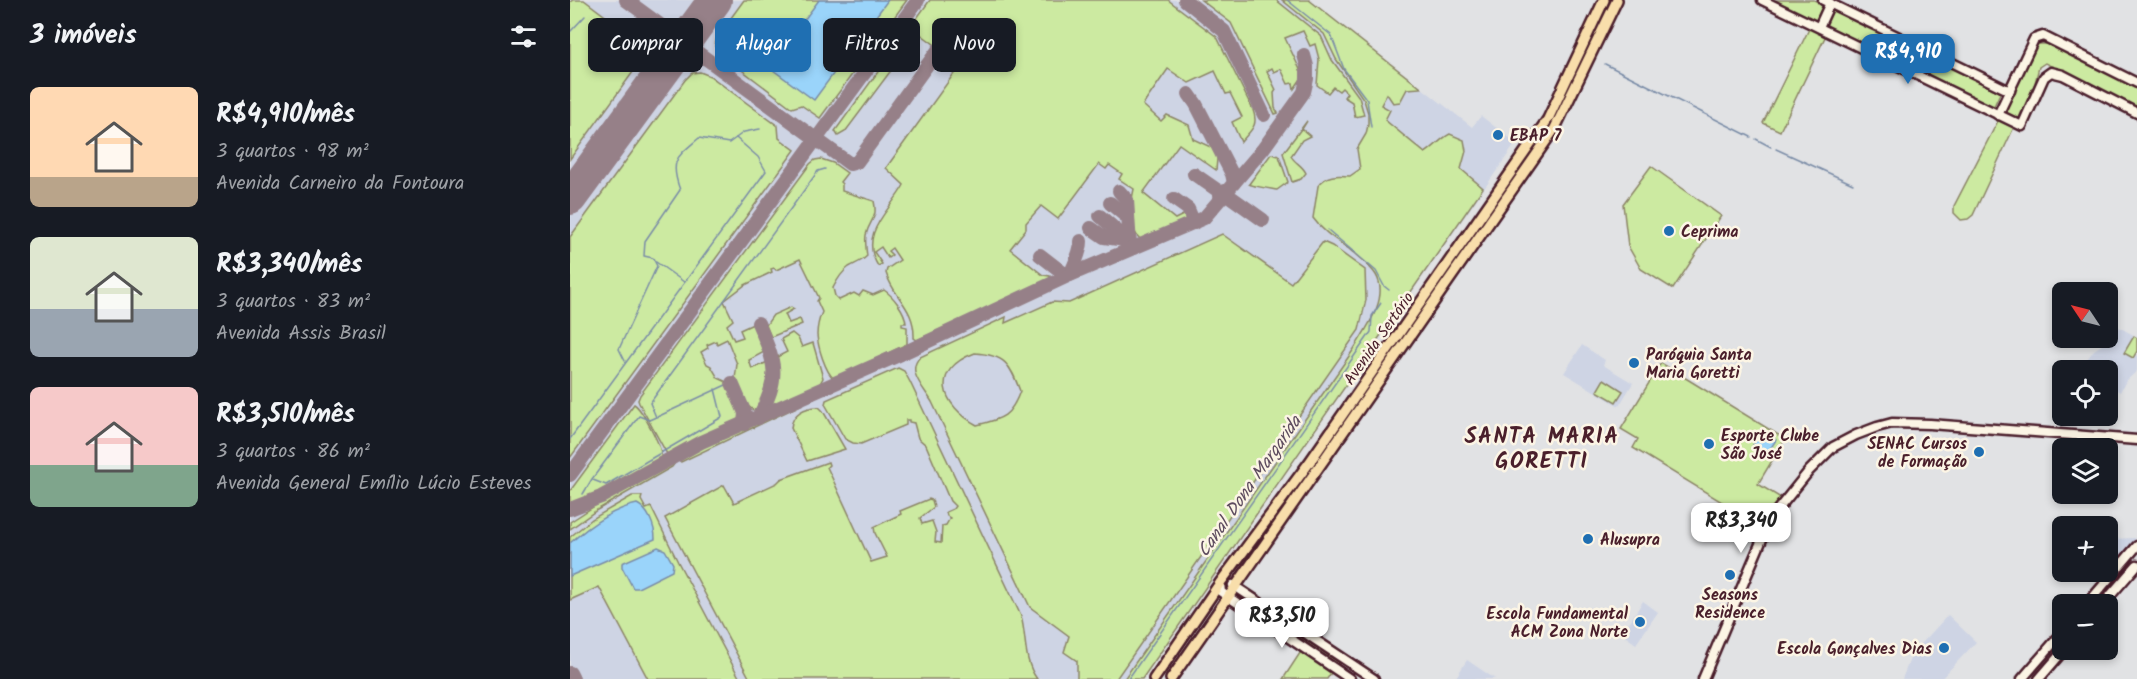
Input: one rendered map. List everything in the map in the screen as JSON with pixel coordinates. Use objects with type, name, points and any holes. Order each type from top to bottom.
[{"type":"main road","name":"Avenida Sertório","points":[[1154,679],[1309,463],[1541,129],[1604,0]]},
{"type":"main road","name":"Avenida Sertório","points":[[1171,679],[1234,585],[1555,128],[1617,0]]},
{"type":"main road","points":[[1762,0],[2022,126],[2047,73],[2056,72],[2063,75],[2137,113]]},
{"type":"main road","points":[[1819,27],[1827,2],[2010,90]]},
{"type":"main road","points":[[1998,115],[2034,39],[2043,36],[2137,83]]},
{"type":"main road","points":[[1703,679],[1771,518],[1809,471],[1833,447],[1856,435],[1892,423],[2137,440]]},
{"type":"main road","points":[[2096,594],[2137,546]]},
{"type":"main road","points":[[2112,594],[2137,565]]},
{"type":"main road","points":[[1220,584],[1221,592],[1350,679]]},
{"type":"main road","points":[[1234,585],[1374,679]]},
{"type":"main road","points":[[1250,611],[1257,600]]},
{"type":"main road","points":[[2022,679],[2052,644]]},
{"type":"main road","points":[[2039,679],[2055,660]]},
{"type":"shaded area","points":[[570,0],[1309,0],[1472,127],[1481,116],[1516,143],[1142,679],[570,679]]},
{"type":"shaded area","points":[[2119,327],[2137,337],[2137,371],[2126,381],[2120,392],[2118,391],[2118,360],[2086,360],[2097,348],[2118,348]]},
{"type":"shaded area","points":[[1582,345],[1605,360],[1603,365],[1633,383],[1619,406],[1564,373]]},
{"type":"shaded area","points":[[2135,538],[2135,542],[2118,562],[2118,539]]},
{"type":"shaded area","name":"Escola Fundamental ACM Zona Norte","points":[[1643,601],[1658,612],[1636,644],[1622,634]]},
{"type":"shaded area","name":"Escola Gonçalves Dias","points":[[1948,615],[1976,642],[1941,679],[1902,679],[1912,654]]},
{"type":"shaded area","points":[[1467,660],[1495,679],[1455,679]]},
{"type":"green space","points":[[584,0],[608,18],[588,18],[588,72],[633,72],[570,159],[570,2]]},
{"type":"green space","points":[[744,0],[907,0],[894,18],[823,18],[823,72],[854,72],[820,118],[801,105],[792,108],[744,72],[811,72],[811,18],[731,18]]},
{"type":"green space","points":[[930,0],[1168,0],[1217,37],[1253,110],[1254,124],[1241,142],[1232,122],[1242,117],[1230,93],[1226,94],[1215,71],[1189,83],[1168,69],[1143,105],[1161,121],[1167,115],[1189,125],[1193,139],[1215,149],[1216,170],[1179,144],[1143,193],[1175,219],[1185,214],[1187,222],[1141,240],[1132,223],[1131,209],[1134,189],[1119,179],[1122,174],[1109,165],[1106,169],[1099,164],[1058,219],[1041,206],[1026,223],[1026,229],[1010,249],[1043,275],[1050,276],[1051,280],[917,340],[914,338],[908,311],[886,273],[887,269],[900,260],[892,248],[888,251],[892,255],[888,258],[881,247],[874,252],[882,264],[878,266],[873,254],[872,243],[878,223],[904,185],[886,168],[955,72],[1016,72],[1016,18],[932,18],[932,43],[920,34],[920,18],[917,18]]},
{"type":"green space","points":[[1201,0],[1276,0],[1321,36],[1332,60],[1359,97],[1364,115],[1355,117],[1352,102],[1344,97],[1347,93],[1342,88],[1339,91],[1333,87],[1328,93],[1317,85],[1319,59],[1315,44],[1310,46],[1303,31],[1285,38],[1303,76],[1294,89],[1293,83],[1288,84],[1281,69],[1274,72],[1272,68],[1267,71],[1276,90],[1274,93],[1275,108],[1278,113],[1275,114],[1231,23]]},
{"type":"green space","points":[[1282,0],[1309,0],[1421,88],[1407,89],[1400,102],[1393,103],[1387,94],[1381,105],[1390,110],[1385,120],[1425,153],[1450,134],[1464,140],[1466,151],[1461,169],[1483,188],[1142,679],[1124,679],[1354,349],[1378,304],[1380,284],[1373,271],[1313,218],[1318,186],[1321,182],[1332,176],[1350,176],[1360,169],[1357,149],[1366,134],[1368,125],[1368,113],[1364,100],[1336,59],[1324,34]]},
{"type":"green space","points":[[1770,0],[1814,0],[2001,91],[1993,108]]},
{"type":"green space","points":[[1810,27],[1826,35],[1780,131],[1763,123]]},
{"type":"green space","points":[[2035,44],[2048,44],[2137,87],[2137,108],[2045,63],[2039,67],[2035,83],[2018,120],[2005,112]]},
{"type":"green space","points":[[700,72],[710,76],[778,126],[779,138],[795,150],[570,458],[570,237],[692,73]]},
{"type":"green space","points":[[878,72],[890,72],[845,132],[838,136],[835,131]]},
{"type":"green space","points":[[1999,119],[2015,125],[1973,215],[1961,220],[1954,213],[1954,206]]},
{"type":"green space","points":[[1307,121],[1302,129],[1310,136],[1302,140],[1291,156],[1306,173],[1301,179],[1292,182],[1283,153]]},
{"type":"green space","points":[[1271,154],[1279,156],[1288,182],[1277,190],[1249,184]]},
{"type":"green space","points":[[821,159],[833,163],[847,173],[840,182],[842,191],[874,201],[875,207],[874,216],[866,235],[867,256],[849,267],[838,279],[833,288],[835,296],[839,300],[854,293],[859,296],[863,291],[873,295],[884,290],[901,309],[906,323],[902,323],[902,326],[907,327],[907,344],[834,379],[820,352],[817,335],[822,312],[817,301],[819,298],[800,259],[776,270],[771,269],[772,272],[745,285],[724,301],[733,320],[727,325],[734,340],[743,337],[740,330],[753,324],[766,351],[749,360],[752,369],[770,361],[770,383],[760,407],[753,410],[746,404],[735,379],[737,364],[727,339],[717,344],[716,341],[707,345],[708,348],[701,352],[707,364],[711,366],[718,378],[729,383],[742,410],[738,422],[667,454],[639,403],[640,395],[810,164]]},
{"type":"green space","name":"Ceprima","points":[[1651,166],[1721,216],[1673,289],[1641,269],[1628,246],[1623,204]]},
{"type":"green space","points":[[1222,234],[1291,283],[1323,242],[1365,270],[1366,300],[1359,330],[1116,679],[1077,679],[1077,661],[1064,652],[1069,636],[1030,607],[932,402],[915,373],[916,362],[920,357],[1006,317],[1005,323],[1052,302],[1069,303]],"holes":[[[975,353],[985,354],[1005,363],[1013,374],[1020,391],[1013,406],[1005,415],[977,425],[955,408],[948,398],[945,388],[946,378],[960,360]]]},
{"type":"green space","points":[[791,307],[794,309],[785,314],[789,323],[800,319],[802,324],[771,337],[766,325],[773,315]]},
{"type":"green space","points":[[792,333],[798,338],[802,347],[813,343],[823,378],[818,387],[774,406],[770,402],[777,376],[777,357],[787,352],[781,339]]},
{"type":"green space","points":[[2134,336],[2137,338],[2137,351],[2133,358],[2124,353]]},
{"type":"green space","name":"Esporte Clube São José","points":[[1661,363],[1785,439],[1758,484],[1781,498],[1763,527],[1633,448],[1638,439],[1621,429]]},
{"type":"green space","points":[[898,368],[904,371],[910,382],[1021,616],[1027,657],[1037,679],[750,679],[665,518],[724,485],[734,503],[781,479],[828,462],[827,467],[871,562],[887,557],[874,527],[901,514],[900,511],[929,499],[932,500],[934,507],[920,518],[922,524],[932,521],[936,532],[935,542],[941,543],[942,526],[946,525],[950,518],[946,512],[955,506],[950,501],[926,445],[918,438],[914,423],[906,420],[906,425],[861,444],[853,443],[845,439],[825,404],[826,400]]},
{"type":"green space","points":[[1604,379],[1623,391],[1616,402],[1597,391]]},
{"type":"green space","points":[[797,403],[805,403],[681,462],[680,459],[685,453]]},
{"type":"green space","points":[[634,404],[651,429],[659,446],[661,457],[607,490],[570,504],[570,491]]},
{"type":"green space","points":[[819,407],[845,449],[807,461],[791,428],[792,423],[800,412]]},
{"type":"green space","points":[[673,460],[675,463],[672,467],[597,510],[570,529],[570,522],[619,490]]},
{"type":"green space","points":[[632,496],[642,496],[641,500],[646,509],[651,507],[740,679],[648,679],[599,587],[570,600],[570,537],[592,519]]},
{"type":"green space","points":[[1234,593],[1240,593],[1342,660],[1337,666],[1236,599]]},
{"type":"green space","points":[[1302,650],[1333,670],[1327,679],[1283,679]]},
{"type":"water","points":[[819,0],[888,0],[875,18],[823,18],[823,72],[835,72],[814,100],[776,72],[811,72],[811,18],[806,18]]},
{"type":"water","points":[[1761,430],[1776,440],[1767,454],[1753,445]]},
{"type":"water","points":[[637,504],[650,518],[655,539],[570,576],[570,543],[601,519]]},
{"type":"water","points":[[658,547],[665,550],[673,564],[672,571],[638,588],[633,588],[622,563]]},
{"type":"waterway","name":"Canal Dona Margarida","points":[[1287,0],[1331,35],[1344,69],[1367,100],[1371,127]]},
{"type":"waterway","points":[[570,32],[585,16]]},
{"type":"waterway","points":[[1605,64],[1751,137]]},
{"type":"waterway","points":[[625,361],[619,349],[657,266],[653,258],[644,256],[645,241],[680,190],[675,172],[677,160],[699,138],[729,143],[744,132],[760,129]]},
{"type":"waterway","points":[[570,439],[766,171],[758,157],[736,138]]},
{"type":"waterway","points":[[1756,139],[1771,147]]},
{"type":"waterway","points":[[1776,149],[1853,184]]},
{"type":"waterway","points":[[583,494],[639,416],[649,420],[656,417],[650,403],[818,171],[825,169]]},
{"type":"waterway","name":"Canal Dona Margarida","points":[[1328,230],[1376,271],[1384,286],[1389,290]]},
{"type":"waterway","points":[[656,262],[684,282]]},
{"type":"waterway","name":"Canal Dona Margarida","points":[[1128,679],[1371,332],[1372,316],[1381,303]]},
{"type":"waterway","points":[[657,417],[726,385]]},
{"type":"waterway","points":[[593,480],[606,485],[722,417],[715,389]]},
{"type":"taxiway","points":[[626,0],[850,164],[857,162],[932,58]]},
{"type":"taxiway","points":[[570,475],[918,0]]},
{"type":"taxiway","points":[[1185,0],[1224,31],[1264,115]]},
{"type":"taxiway","points":[[701,18],[704,15]]},
{"type":"taxiway","points":[[570,509],[601,497],[701,442],[901,354],[1070,275],[1204,218],[1263,149],[1304,92],[1307,79],[1304,55]]},
{"type":"taxiway","points":[[1189,94],[1232,174],[1234,183]]},
{"type":"taxiway","points":[[1194,174],[1220,192],[1227,191],[1228,195]]},
{"type":"taxiway","points":[[1119,191],[1127,200],[1130,245]]},
{"type":"taxiway","points":[[1224,195],[1228,195],[1263,220]]},
{"type":"taxiway","points":[[1174,199],[1188,209],[1194,223]]},
{"type":"taxiway","points":[[1110,203],[1128,218]]},
{"type":"taxiway","points":[[1100,216],[1130,242]]},
{"type":"taxiway","points":[[1091,228],[1104,237],[1125,240],[1130,245],[1129,249]]},
{"type":"taxiway","points":[[1040,255],[1062,272],[1070,275],[1079,254],[1081,241]]},
{"type":"taxiway","points":[[758,323],[769,349],[773,371],[770,392],[758,418]]},
{"type":"taxiway","points":[[732,383],[745,413],[744,424]]},
{"type":"taxiway","points":[[570,673],[573,679]]},
{"type":"runway","points":[[570,198],[715,0]]},
{"type":"place","name":"EBAP 7","points":[[1498,135]]},
{"type":"place","name":"Ceprima","points":[[1669,231]]},
{"type":"place","name":"Paróquia Santa Maria Goretti","points":[[1634,363]]},
{"type":"place","name":"Esporte Clube São José","points":[[1709,444]]},
{"type":"place","name":"SENAC Cursos de Formação","points":[[1979,452]]},
{"type":"place","name":"Alusupra","points":[[1588,539]]},
{"type":"place","name":"Seasons Residence","points":[[1730,575]]},
{"type":"place","name":"Escola Fundamental ACM Zona Norte","points":[[1640,622]]},
{"type":"place","name":"Escola Gonçalves Dias","points":[[1944,648]]},
{"type":"district","name":"SANTA MARIA GORETTI","points":[[1542,448]]}]
